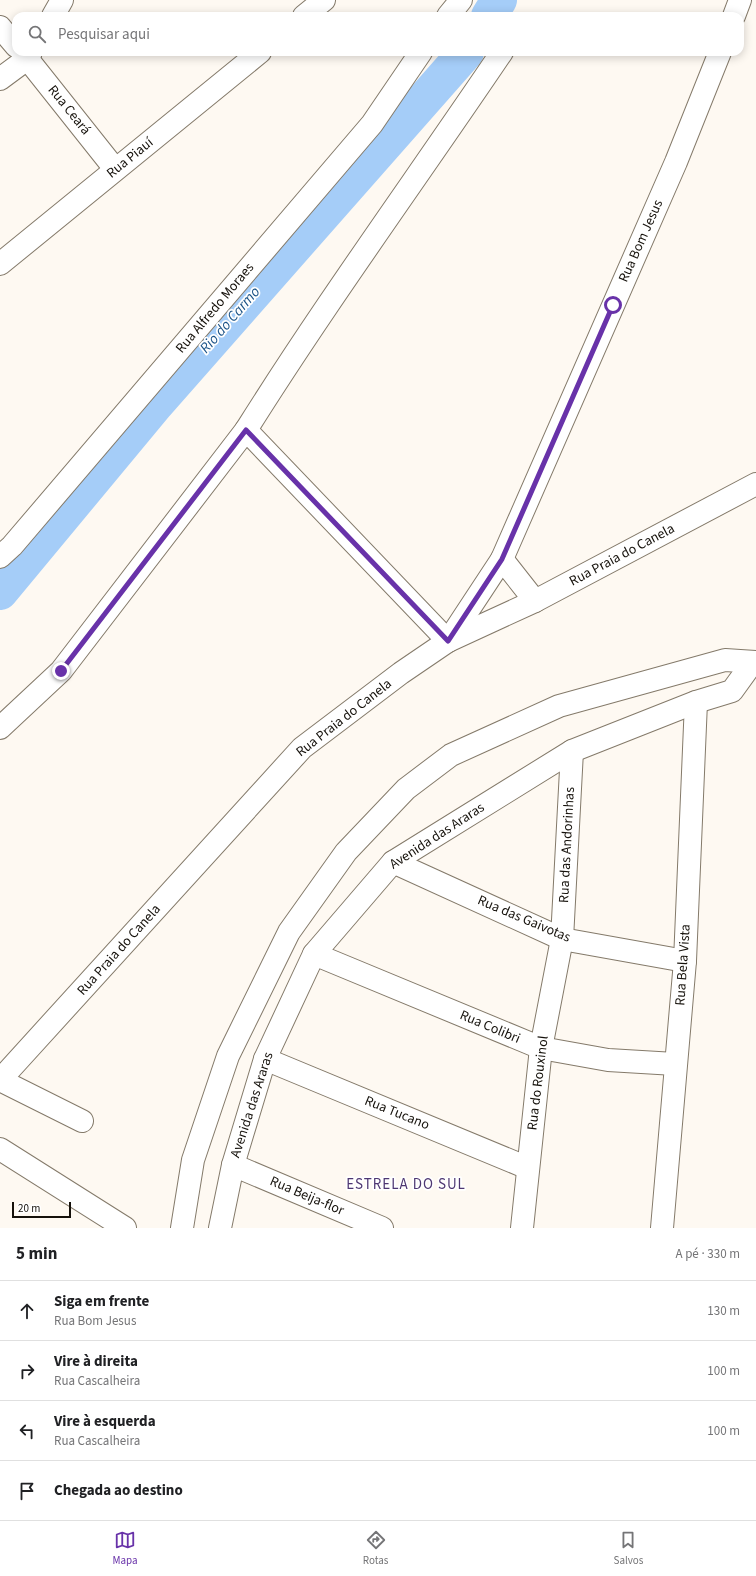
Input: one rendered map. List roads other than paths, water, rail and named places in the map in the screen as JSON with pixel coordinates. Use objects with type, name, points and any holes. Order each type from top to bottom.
[{"type":"street","points":[[54,12],[62,0]]},
{"type":"street","points":[[309,12],[324,0]]},
{"type":"street","points":[[451,12],[461,0]]},
{"type":"street","points":[[736,12],[740,0]]},
{"type":"street","name":"Rua Ceará","points":[[0,27],[12,40]]},
{"type":"street","points":[[0,79],[20,56]]},
{"type":"street","name":"Rua Ceará","points":[[27,56],[115,169]]},
{"type":"street","name":"Rua Piauí","points":[[0,264],[255,56]]},
{"type":"street","name":"Rua Alfredo Moraes","points":[[0,557],[17,540],[372,124],[418,56]]},
{"type":"street","points":[[0,728],[61,671],[246,430],[300,344],[402,200],[499,56]]},
{"type":"street","name":"Rua Bom Jesus","points":[[448,641],[502,559],[676,162],[718,56]]},
{"type":"street","points":[[246,430],[448,641]]},
{"type":"street","name":"Rua Praia do Canela","points":[[0,1080],[302,748],[401,673],[448,641],[535,601],[756,484]]},
{"type":"street","points":[[502,559],[535,601]]},
{"type":"street","points":[[182,1228],[194,1160],[228,1056],[289,932],[346,852],[406,789],[451,755],[559,706],[725,660],[755,662]]},
{"type":"street","name":"Avenida das Araras","points":[[220,1228],[233,1165],[266,1059],[314,954],[393,862],[572,751],[696,702],[732,691],[755,662]]},
{"type":"street","name":"Rua Bela Vista","points":[[662,1228],[685,961],[696,702]]},
{"type":"street","name":"Rua das Andorinhas","points":[[562,939],[572,751]]},
{"type":"street","name":"Rua das Gaivotas","points":[[393,862],[562,939],[685,961]]},
{"type":"street","name":"Rua do Rouxinol","points":[[522,1228],[541,1048],[562,939]]},
{"type":"street","name":"Rua Colibri","points":[[314,954],[541,1048],[608,1060],[675,1064]]},
{"type":"street","name":"Rua Tucano","points":[[266,1059],[528,1168]]},
{"type":"street","points":[[0,1080],[82,1121]]},
{"type":"street","points":[[0,1149],[125,1228]]},
{"type":"street","name":"Rua Beija-flor","points":[[233,1165],[382,1228]]},
{"type":"waterway","name":"Rio do Carmo","points":[[492,12],[499,0]]},
{"type":"waterway","name":"Rio do Carmo","points":[[0,592],[156,404],[462,56]]},
{"type":"district","name":"ESTRELA DO SUL","points":[[406,1184]]}]
